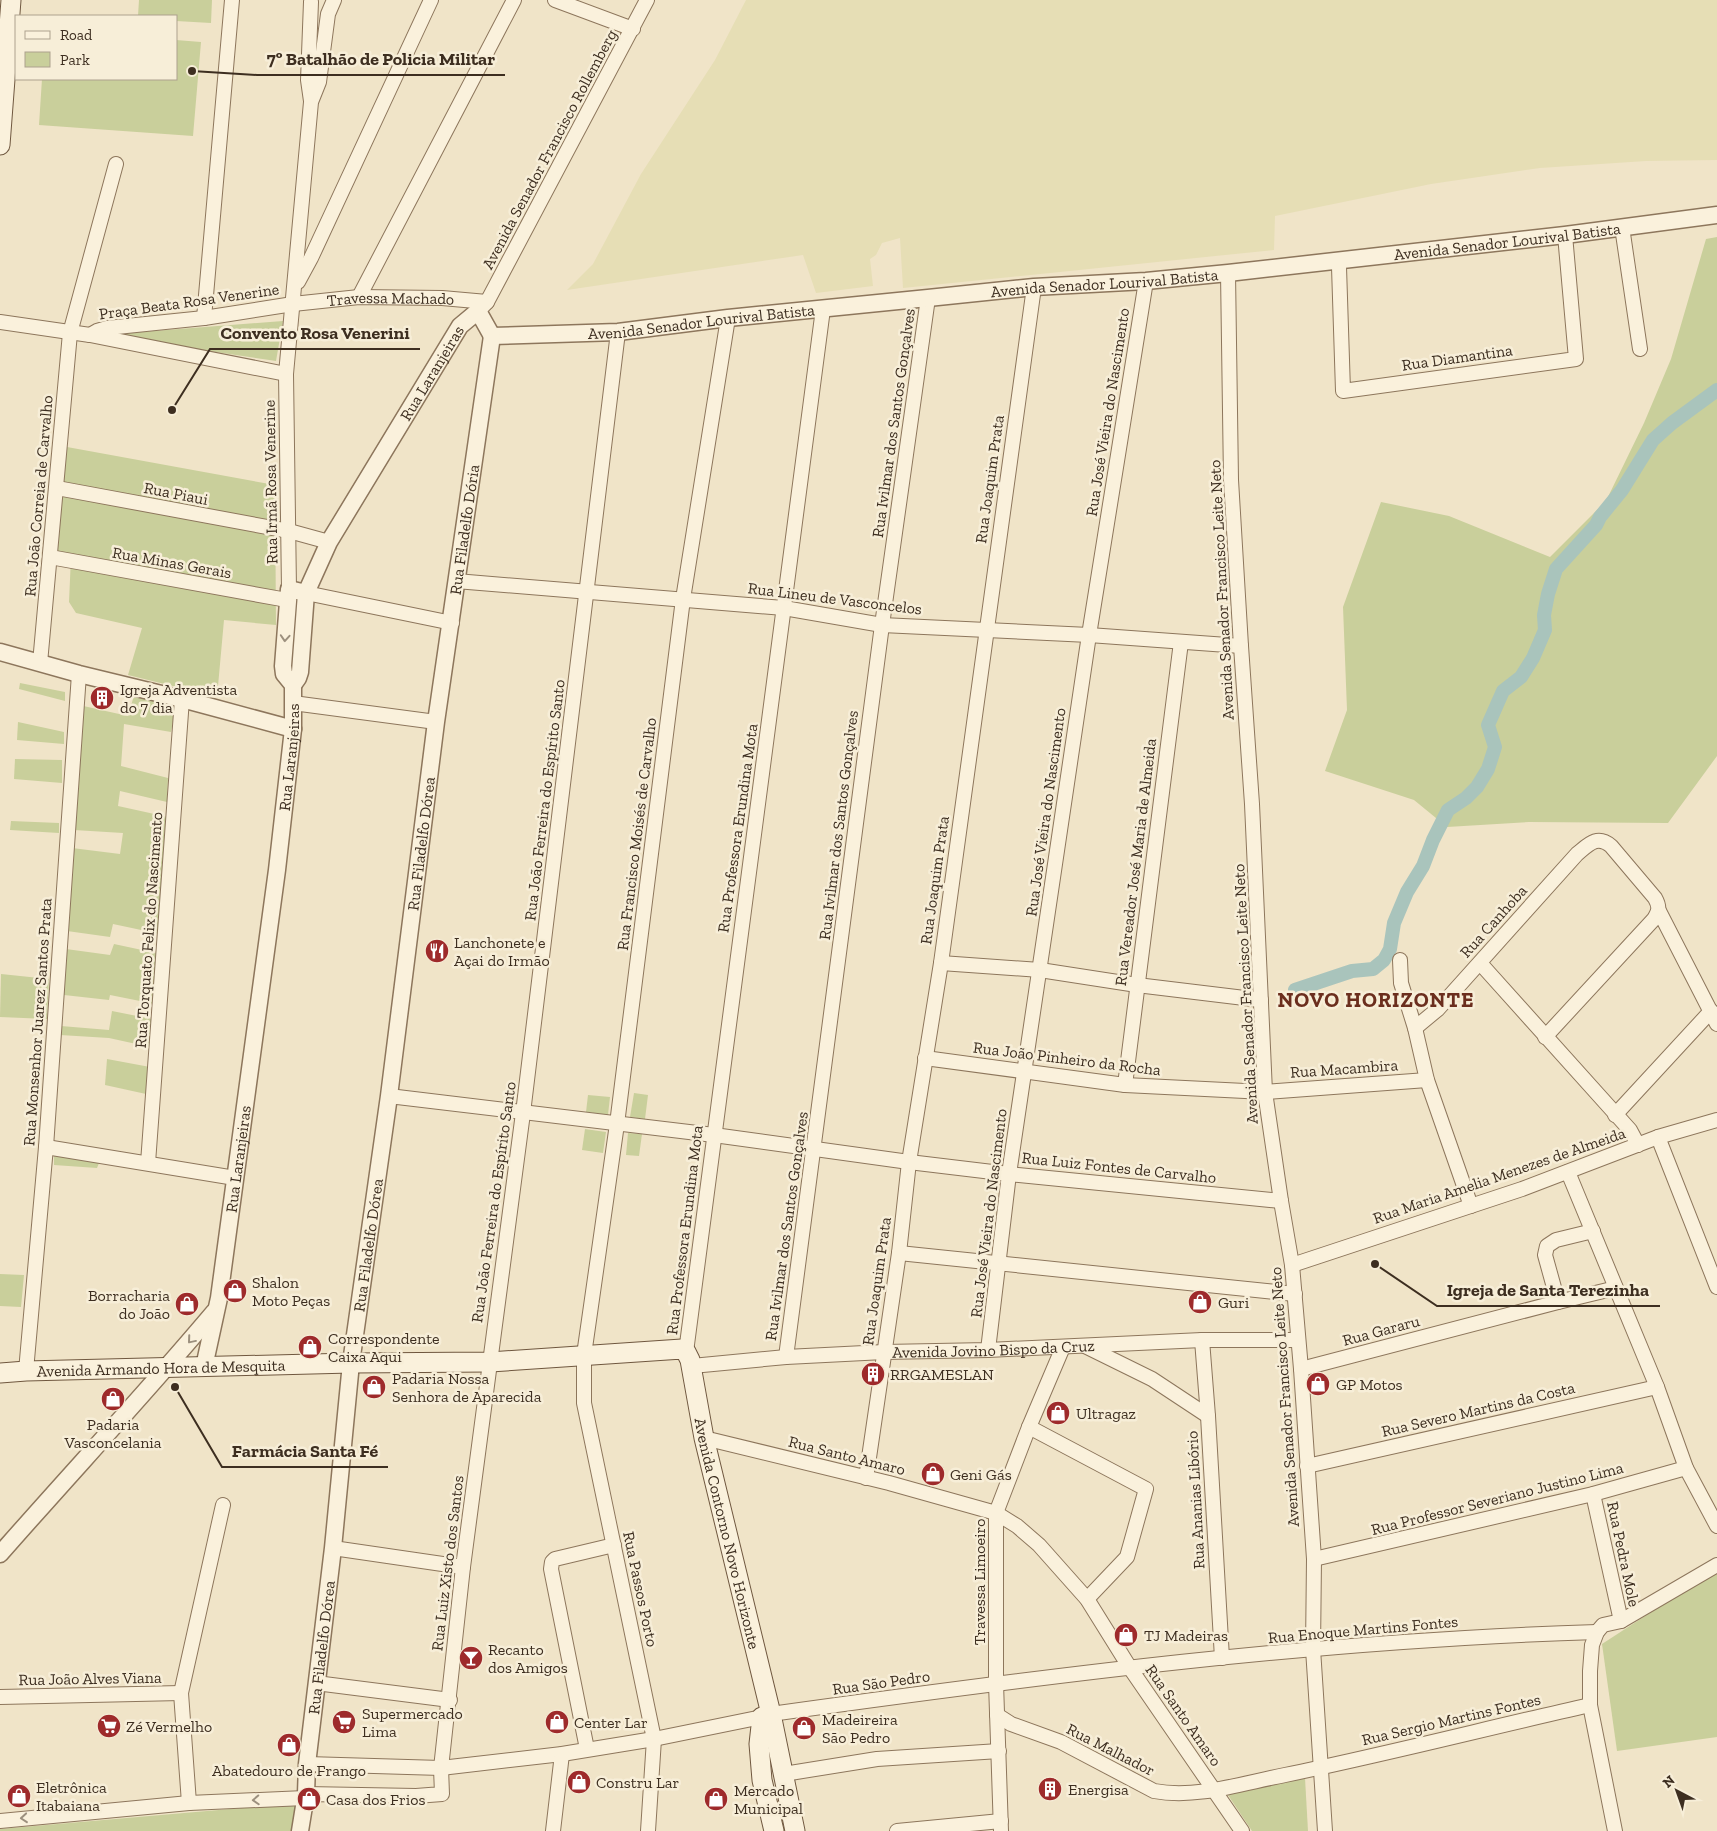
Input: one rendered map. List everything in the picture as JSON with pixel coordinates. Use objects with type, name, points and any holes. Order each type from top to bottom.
[{"type":"main road","points":[[0,145],[11,0]]},
{"type":"main road","name":"Avenida Jovino Bispo da Cruz","points":[[351,1363],[490,1362],[678,1349],[689,1359]]},
{"type":"main road","name":"Avenida Contorno Novo Horizonte","points":[[689,1359],[704,1438],[766,1716],[768,1742]]},
{"type":"main road","name":"Avenida Armando Hora de Mesquita","points":[[0,1373],[351,1363]]},
{"type":"main road","points":[[768,1742],[784,1774],[795,1831]]},
{"type":"main road","points":[[768,1742],[762,1780],[774,1831]]},
{"type":"street","points":[[204,318],[232,0]]},
{"type":"street","points":[[311,102],[319,82],[328,14],[334,0]]},
{"type":"street","points":[[295,289],[431,0]]},
{"type":"street","points":[[359,297],[514,0]]},
{"type":"street","points":[[555,0],[632,29]]},
{"type":"street","name":"Avenida Senador Francisco Rollemberg","points":[[482,306],[647,0]]},
{"type":"street","points":[[310,1],[328,14]]},
{"type":"street","points":[[293,304],[311,102],[308,80],[310,1]]},
{"type":"street","name":"Rua João Correia de Carvalho","points":[[40,662],[70,333],[116,164]]},
{"type":"street","name":"Avenida Senador Lourival Batista","points":[[492,336],[618,332],[728,318],[1034,287],[1146,281],[1228,273],[1565,235],[1717,215]]},
{"type":"street","points":[[1622,227],[1640,349]]},
{"type":"street","name":"Rua Diamantina","points":[[1338,267],[1343,391],[1576,358],[1565,235]]},
{"type":"street","name":"Avenida Senador Francisco Leite Neto","points":[[1228,273],[1231,480],[1252,804],[1265,1092],[1295,1294],[1314,1559],[1313,1650],[1325,1831]]},
{"type":"street","name":"Rua José Vieira do Nascimento","points":[[988,1350],[1010,1174],[1089,635],[1146,281]]},
{"type":"street","name":"Rua Joaquim Prata","points":[[866,1478],[909,1162],[941,963],[985,631],[1034,287]]},
{"type":"street","name":"Travessa Machado","points":[[293,304],[359,297],[442,298],[482,306],[492,336]]},
{"type":"street","name":"Rua Ivilmar dos Santos Gonçalves","points":[[786,1357],[882,625],[928,298]]},
{"type":"street","name":"Praça Beata Rosa Venerine","points":[[0,322],[90,336],[286,374],[293,304],[204,318],[107,328],[97,331],[90,336]]},
{"type":"street","name":"Rua Laranjeiras","points":[[292,684],[298,678],[300,672],[306,593],[329,542],[460,326],[482,306]]},
{"type":"street","name":"Rua Professora Erundina Mota","points":[[689,1359],[714,1135],[823,309]]},
{"type":"street","name":"Rua Francisco Moisés de Carvalho","points":[[584,1355],[617,1124],[683,599],[728,318]]},
{"type":"street","name":"Rua João Ferreira do Espírito Santo","points":[[490,1362],[523,1113],[618,332]]},
{"type":"street","name":"Rua Filadelfo Dória","points":[[436,722],[452,623],[456,581],[492,336]]},
{"type":"street","name":"Rua Irmã Rosa Venerine","points":[[286,374],[289,531],[288,595]]},
{"type":"street","name":"Rua Piaui","points":[[57,488],[289,531],[329,542]]},
{"type":"street","name":"Rua Minas Gerais","points":[[50,557],[288,595]]},
{"type":"street","name":"Rua Lineu de Vasconcelos","points":[[456,581],[784,608],[882,625],[1089,635],[1241,646]]},
{"type":"street","points":[[288,595],[306,593],[452,623]]},
{"type":"street","name":"Rua Laranjeiras","points":[[0,1554],[136,1400],[167,1368],[215,1311],[219,1298],[277,870],[293,730],[292,684],[284,674],[283,666],[288,595]]},
{"type":"street","name":"Rua Vereador José Maria de Almeida","points":[[1125,1085],[1181,642]]},
{"type":"street","points":[[0,652],[293,730]]},
{"type":"street","name":"Rua Monsenhor Juarez Santos Prata","points":[[26,1371],[46,1147],[79,674]]},
{"type":"street","name":"Rua Torquato Felix do Nascimento","points":[[148,1163],[182,699]]},
{"type":"street","points":[[293,703],[436,722]]},
{"type":"street","name":"Rua Filadelfo Dórea","points":[[306,1796],[307,1764],[333,1548],[351,1363],[389,1096],[436,722]]},
{"type":"street","name":"Rua Canhoba","points":[[1415,1028],[1438,1009],[1576,854],[1589,844],[1599,840],[1605,841],[1611,846],[1647,888],[1659,908]]},
{"type":"street","points":[[1659,908],[1717,1024]]},
{"type":"street","points":[[1545,1037],[1654,919],[1659,908]]},
{"type":"street","points":[[1400,960],[1401,983],[1415,1028],[1426,1080],[1471,1206]]},
{"type":"street","points":[[941,963],[1040,970],[1137,985],[1261,1000]]},
{"type":"street","points":[[1480,963],[1630,1130],[1638,1145]]},
{"type":"street","points":[[1615,1115],[1711,1011]]},
{"type":"street","name":"Rua João Pinheiro da Rocha","points":[[925,1058],[1125,1085],[1265,1092]]},
{"type":"street","name":"Rua Macambira","points":[[1265,1092],[1426,1080]]},
{"type":"street","name":"Rua Luiz Fontes de Carvalho","points":[[389,1096],[714,1135],[1010,1174],[1281,1201]]},
{"type":"street","name":"Rua Maria Amelia Menezes de Almeida","points":[[1292,1265],[1471,1206],[1568,1172],[1658,1137],[1717,1120]]},
{"type":"street","points":[[1658,1137],[1717,1287]]},
{"type":"street","points":[[46,1147],[235,1178]]},
{"type":"street","points":[[1568,1172],[1658,1387],[1686,1468],[1717,1526]]},
{"type":"street","points":[[1558,1302],[1545,1255],[1547,1246],[1556,1240],[1593,1231]]},
{"type":"street","points":[[898,1253],[1295,1294]]},
{"type":"street","name":"Rua Gararu","points":[[1301,1369],[1616,1288]]},
{"type":"street","points":[[204,1367],[215,1311]]},
{"type":"street","name":"Avenida Jovino Bispo da Cruz","points":[[689,1359],[988,1350],[1202,1340],[1298,1340]]},
{"type":"street","name":"Rua Ananias Libório","points":[[1202,1340],[1222,1658]]},
{"type":"street","points":[[1082,1345],[1152,1379],[1208,1416]]},
{"type":"street","name":"Travessa Limoeiro","points":[[1001,1826],[996,1683],[996,1513],[1028,1427],[1064,1346]]},
{"type":"street","name":"Rua Passos Porto","points":[[584,1355],[584,1402],[654,1739],[648,1831]]},
{"type":"street","name":"Rua Luiz Xisto dos Santos","points":[[306,1796],[416,1796],[442,1794],[441,1768],[450,1700],[463,1567],[490,1362]]},
{"type":"street","name":"Rua Severo Martins da Costa","points":[[1307,1466],[1658,1387]]},
{"type":"street","points":[[1028,1427],[1146,1489],[1127,1557],[1087,1599]]},
{"type":"street","name":"Rua Santo Amaro","points":[[704,1438],[866,1478],[996,1513],[1017,1526],[1039,1545],[1087,1599],[1130,1668],[1242,1831]]},
{"type":"street","name":"Rua Professor Severiano Justino Lima","points":[[1314,1559],[1592,1494],[1686,1468]]},
{"type":"street","name":"Rua Pedra Mole","points":[[1592,1494],[1620,1621]]},
{"type":"street","points":[[189,1803],[182,1693],[223,1504]]},
{"type":"street","points":[[587,1749],[551,1569],[552,1562],[555,1559],[614,1545]]},
{"type":"street","points":[[333,1548],[463,1567]]},
{"type":"street","name":"Rua Enoque Martins Fontes","points":[[996,1683],[1313,1650],[1524,1634],[1597,1632],[1603,1625],[1620,1621],[1717,1565]]},
{"type":"street","points":[[1597,1632],[1592,1645],[1590,1705],[1613,1831]]},
{"type":"street","points":[[316,1683],[450,1700]]},
{"type":"street","name":"Rua São Pedro","points":[[307,1764],[441,1768],[562,1754],[654,1739],[766,1716],[996,1683]]},
{"type":"street","name":"Rua João Alves Viana","points":[[0,1698],[182,1693]]},
{"type":"street","name":"Rua Sergio Martins Fontes","points":[[1214,1790],[1320,1768],[1590,1705]]},
{"type":"street","name":"Rua Malhador","points":[[997,1715],[1011,1724],[1061,1742],[1154,1791],[1168,1794],[1214,1790]]},
{"type":"street","points":[[784,1774],[878,1759],[999,1751]]},
{"type":"street","points":[[552,1831],[562,1754]]},
{"type":"street","points":[[0,1820],[189,1803],[306,1796],[300,1831]]},
{"type":"street","points":[[897,1831],[1001,1826]]},
{"type":"shaded area","points":[[746,0],[1717,0],[1717,160],[1646,161],[1540,168],[1431,184],[1275,216],[1274,250],[903,288],[900,238],[882,243],[876,255],[870,259],[873,286],[816,293],[803,255],[567,290],[593,264],[641,174],[715,60]]},
{"type":"green space","points":[[139,0],[212,0],[211,23],[178,21],[178,15],[138,15]]},
{"type":"green space","points":[[178,40],[201,42],[193,136],[39,125],[42,80],[178,80]]},
{"type":"green space","points":[[1717,237],[1717,756],[1668,823],[1529,822],[1447,827],[1414,800],[1325,771],[1347,710],[1343,607],[1381,502],[1449,516],[1550,557],[1606,501],[1644,423],[1671,359],[1706,239]]},
{"type":"green space","points":[[283,321],[276,361],[102,335]]},
{"type":"green space","points":[[67,447],[275,485],[276,625],[224,620],[217,697],[128,675],[142,628],[76,613],[69,602],[71,557],[55,555]]},
{"type":"green space","points":[[20,683],[65,692],[65,701],[19,689]]},
{"type":"green space","points":[[135,692],[177,701],[171,732],[124,724],[121,766],[168,778],[167,802],[120,791],[118,806],[168,817],[160,934],[113,924],[110,937],[67,931],[72,848],[120,854],[123,833],[74,830],[79,705],[128,716]]},
{"type":"green space","points":[[18,722],[64,732],[64,744],[17,740]]},
{"type":"green space","points":[[15,759],[62,760],[62,783],[14,779]]},
{"type":"green space","points":[[11,821],[59,823],[59,833],[10,830]]},
{"type":"green space","points":[[114,944],[156,953],[155,1004],[110,995],[109,1000],[64,995],[66,949],[110,955]]},
{"type":"green space","points":[[1,974],[49,979],[47,1019],[0,1017]]},
{"type":"green space","points":[[112,1011],[152,1019],[150,1047],[109,1038],[60,1035],[61,1026],[109,1030]]},
{"type":"green space","points":[[107,1059],[150,1067],[146,1094],[105,1085]]},
{"type":"green space","points":[[634,1093],[648,1095],[645,1119],[630,1117]]},
{"type":"green space","points":[[588,1095],[610,1097],[608,1115],[586,1112]]},
{"type":"green space","points":[[585,1129],[606,1132],[603,1153],[582,1150]]},
{"type":"green space","points":[[628,1133],[642,1134],[639,1156],[626,1155]]},
{"type":"green space","points":[[54,1154],[99,1163],[97,1168],[54,1165]]},
{"type":"green space","points":[[0,1274],[24,1275],[21,1307],[0,1306]]},
{"type":"green space","points":[[1717,1572],[1717,1737],[1617,1751],[1602,1644]]},
{"type":"green space","points":[[1305,1778],[1308,1831],[1252,1831],[1226,1792]]},
{"type":"green space","points":[[300,1803],[294,1831],[0,1831],[0,1829]]},
{"type":"waterway","points":[[1295,990],[1352,971],[1373,969],[1384,960],[1390,949],[1394,923],[1407,892],[1423,866],[1448,810],[1466,798],[1477,787],[1488,769],[1495,747],[1488,725],[1503,691],[1521,677],[1533,658],[1545,630],[1544,615],[1556,569],[1596,525],[1600,517],[1622,490],[1653,440],[1672,423],[1717,390]]},
{"type":"place","name":"7º Batalhão de Policia Militar","points":[[192,71]]},
{"type":"place","name":"Convento Rosa Venerini","points":[[172,410]]},
{"type":"place","name":"Igreja Adventista do 7 dia","points":[[102,698]]},
{"type":"place","name":"Lanchonete e Açai do Irmão","points":[[437,951]]},
{"type":"place","name":"Igreja de Santa Terezinha","points":[[1375,1264]]},
{"type":"place","name":"Shalon Moto Peças","points":[[235,1291]]},
{"type":"place","name":"Guri","points":[[1200,1302]]},
{"type":"place","name":"Borracharia do João","points":[[187,1304]]},
{"type":"place","name":"Correspondente Caixa Aqui","points":[[310,1347]]},
{"type":"place","name":"RRGAMESLAN","points":[[873,1374]]},
{"type":"place","name":"GP Motos","points":[[1318,1384]]},
{"type":"place","name":"Farmácia Santa Fé","points":[[175,1387]]},
{"type":"place","name":"Padaria Nossa Senhora de Aparecida","points":[[374,1387]]},
{"type":"place","name":"Padaria Vasconcelania","points":[[113,1399]]},
{"type":"place","name":"Ultragaz","points":[[1058,1413]]},
{"type":"place","name":"Geni Gás","points":[[933,1474]]},
{"type":"place","name":"TJ Madeiras","points":[[1126,1635]]},
{"type":"place","name":"Recanto dos Amigos","points":[[471,1658]]},
{"type":"place","name":"Supermercado Lima","points":[[344,1722]]},
{"type":"place","name":"Center Lar","points":[[557,1722]]},
{"type":"place","name":"Zé Vermelho","points":[[109,1726]]},
{"type":"place","name":"Madeireira São Pedro","points":[[804,1728]]},
{"type":"place","name":"Abatedouro de Frango","points":[[289,1745]]},
{"type":"place","name":"Constru Lar","points":[[579,1782]]},
{"type":"place","name":"Energisa","points":[[1050,1789]]},
{"type":"place","name":"Eletrônica Itabaiana","points":[[19,1796]]},
{"type":"place","name":"Casa dos Frios","points":[[309,1799]]},
{"type":"place","name":"Mercado Municipal","points":[[716,1799]]},
{"type":"district","name":"NOVO HORIZONTE","points":[[1376,1000]]}]
